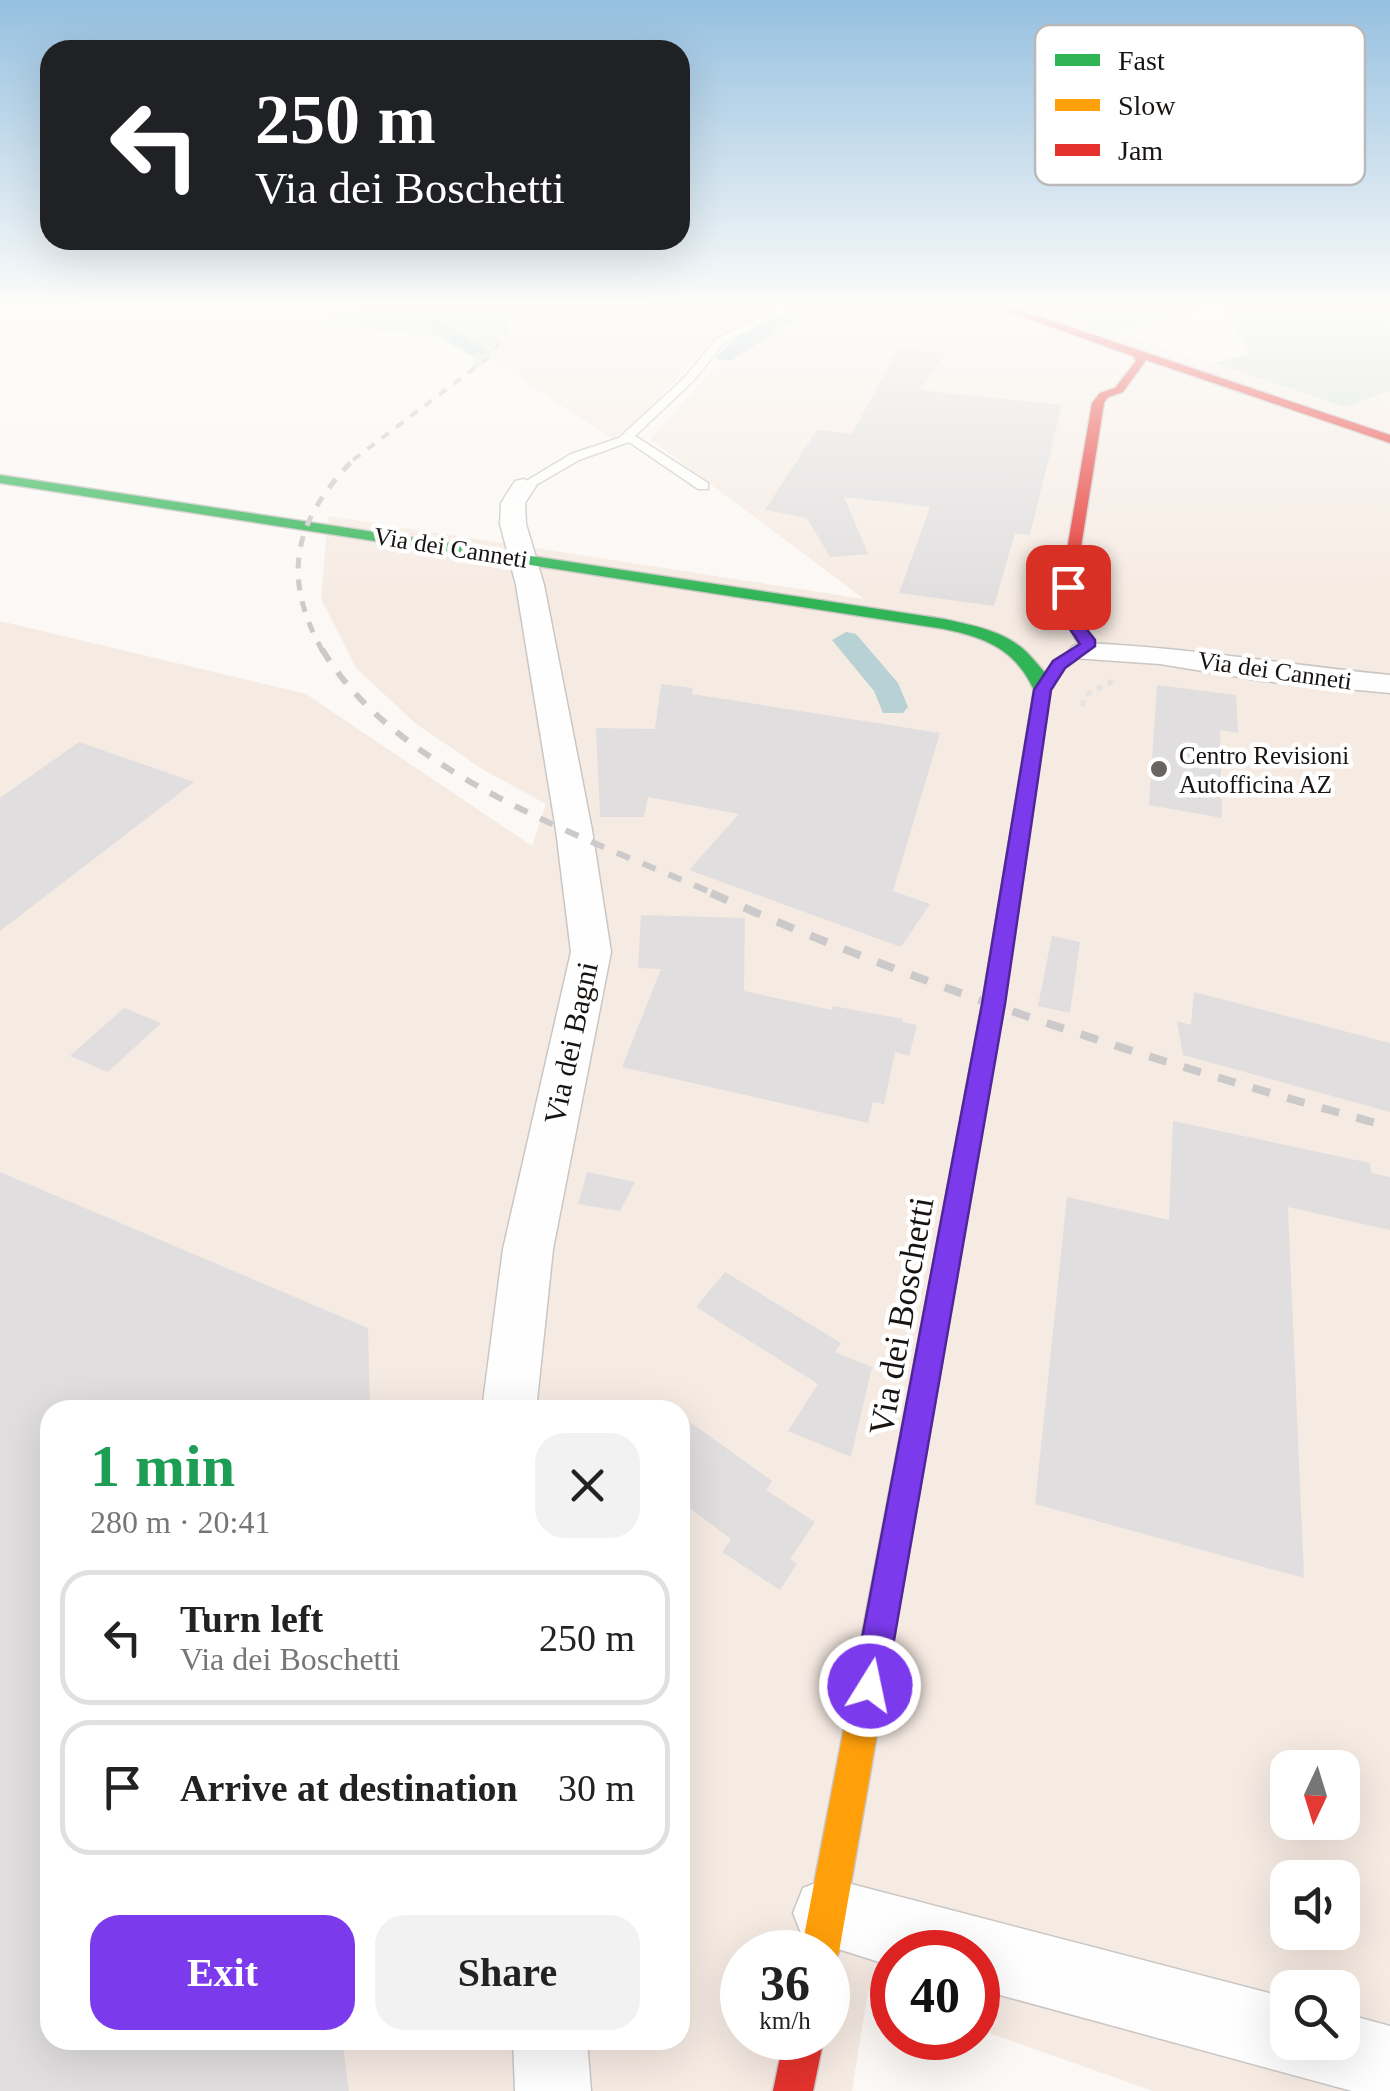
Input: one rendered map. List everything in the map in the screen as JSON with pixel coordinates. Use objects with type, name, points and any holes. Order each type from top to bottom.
[{"type":"street","points":[[1077,643],[1067,607],[1068,587],[1098,405]]},
{"type":"street","points":[[1287,405],[1390,439]]},
{"type":"street","name":"Via dei Canneti","points":[[0,479],[902,616],[1019,641],[1047,658],[1077,643],[1263,672],[1390,684]]},
{"type":"street","name":"Via dei Bagni","points":[[510,1400],[528,1250],[591,952],[568,795],[513,503],[524,486]]},
{"type":"street","points":[[1068,587],[1048,618],[1077,643]]},
{"type":"street","points":[[1019,641],[1037,671],[1042,690]]},
{"type":"street","points":[[1042,690],[1077,643]]},
{"type":"street","name":"Via dei Boschetti","points":[[825,1930],[994,1004],[1042,690]]},
{"type":"street","points":[[850,1939],[1270,2032]]},
{"type":"street","points":[[551,2050],[554,2091]]},
{"type":"street","points":[[1360,2056],[1390,2064]]},
{"type":"street","points":[[793,2091],[799,2060]]},
{"type":"lane","points":[[524,486],[575,456],[626,439],[662,405]]},
{"type":"lane","points":[[626,439],[703,486]]},
{"type":"shaded area","points":[[560,405],[652,405],[617,442]]},
{"type":"shaded area","points":[[681,405],[1390,405],[1390,2091],[1153,2091],[1000,2037],[1000,1930],[870,1930],[870,1992],[852,2091],[0,2091],[0,621],[306,694],[532,846],[546,804],[482,769],[415,723],[357,669],[321,599],[328,516],[864,599],[650,439]]},
{"type":"building","points":[[868,405],[1062,405],[1030,535],[1015,533],[994,606],[899,593],[930,507],[844,497],[868,554],[830,557],[807,518],[765,510],[817,430],[852,434]]},
{"type":"building","points":[[661,684],[693,688],[692,694],[940,733],[893,891],[930,904],[901,947],[689,870],[739,814],[648,797],[644,817],[600,817],[596,728],[655,729]]},
{"type":"building","points":[[1157,685],[1236,695],[1238,733],[1220,730],[1222,818],[1149,805]]},
{"type":"building","points":[[79,742],[194,782],[0,931],[0,798]]},
{"type":"building","points":[[641,915],[745,918],[744,991],[832,1010],[833,1006],[903,1019],[902,1022],[917,1025],[909,1056],[895,1052],[884,1104],[873,1102],[868,1123],[622,1067],[661,969],[638,968]]},
{"type":"building","points":[[1052,936],[1080,942],[1070,1013],[1038,1006]]},
{"type":"building","points":[[1194,992],[1390,1043],[1390,1112],[1183,1055],[1177,1021],[1191,1025]]},
{"type":"building","points":[[124,1008],[161,1023],[108,1072],[70,1056]]},
{"type":"building","points":[[1173,1121],[1370,1163],[1371,1173],[1390,1177],[1390,1230],[1288,1207],[1304,1578],[1035,1504],[1067,1197],[1169,1220]]},
{"type":"building","points":[[0,1172],[368,1328],[370,1400],[40,1400],[40,2050],[343,2050],[349,2091],[0,2091]]},
{"type":"building","points":[[587,1172],[635,1182],[620,1211],[578,1204]]},
{"type":"building","points":[[725,1272],[841,1343],[835,1352],[872,1367],[851,1457],[788,1431],[818,1384],[696,1307]]},
{"type":"building","points":[[690,1422],[772,1481],[766,1490],[815,1522],[790,1559],[797,1564],[780,1590],[722,1552],[731,1539],[690,1508]]},
{"type":"waterway","points":[[846,640],[888,689],[893,707]]},
{"type":"railway","points":[[354,460],[426,405]]},
{"type":"railway","points":[[323,652],[301,598],[300,549],[318,504],[354,460]]},
{"type":"railway","points":[[322,649],[355,693],[397,732],[446,767],[555,826],[717,895]]},
{"type":"railway","points":[[711,893],[877,962],[1046,1023],[1390,1127]]},
{"type":"traffic: fast","points":[[0,479],[944,624],[991,637],[1016,651],[1035,674],[1042,690]]},
{"type":"traffic: fast","points":[[944,1275],[993,1004],[1042,690],[1047,682]]},
{"type":"traffic: slow","points":[[824,1930],[944,1275]]},
{"type":"traffic: jam","points":[[1047,682],[1059,665],[1088,646],[1070,615],[1066,597],[1098,405]]},
{"type":"traffic: jam","points":[[1288,405],[1390,439]]},
{"type":"traffic: jam","points":[[793,2091],[799,2060]]},
{"type":"place","name":"Centro Revisioni Autofficina AZ","points":[[1159,769]]},
{"type":"route","points":[[870,1686],[994,1004],[1042,690],[1059,664],[1088,646],[1088,640],[1074,628],[1069,617],[1068,587]]}]
